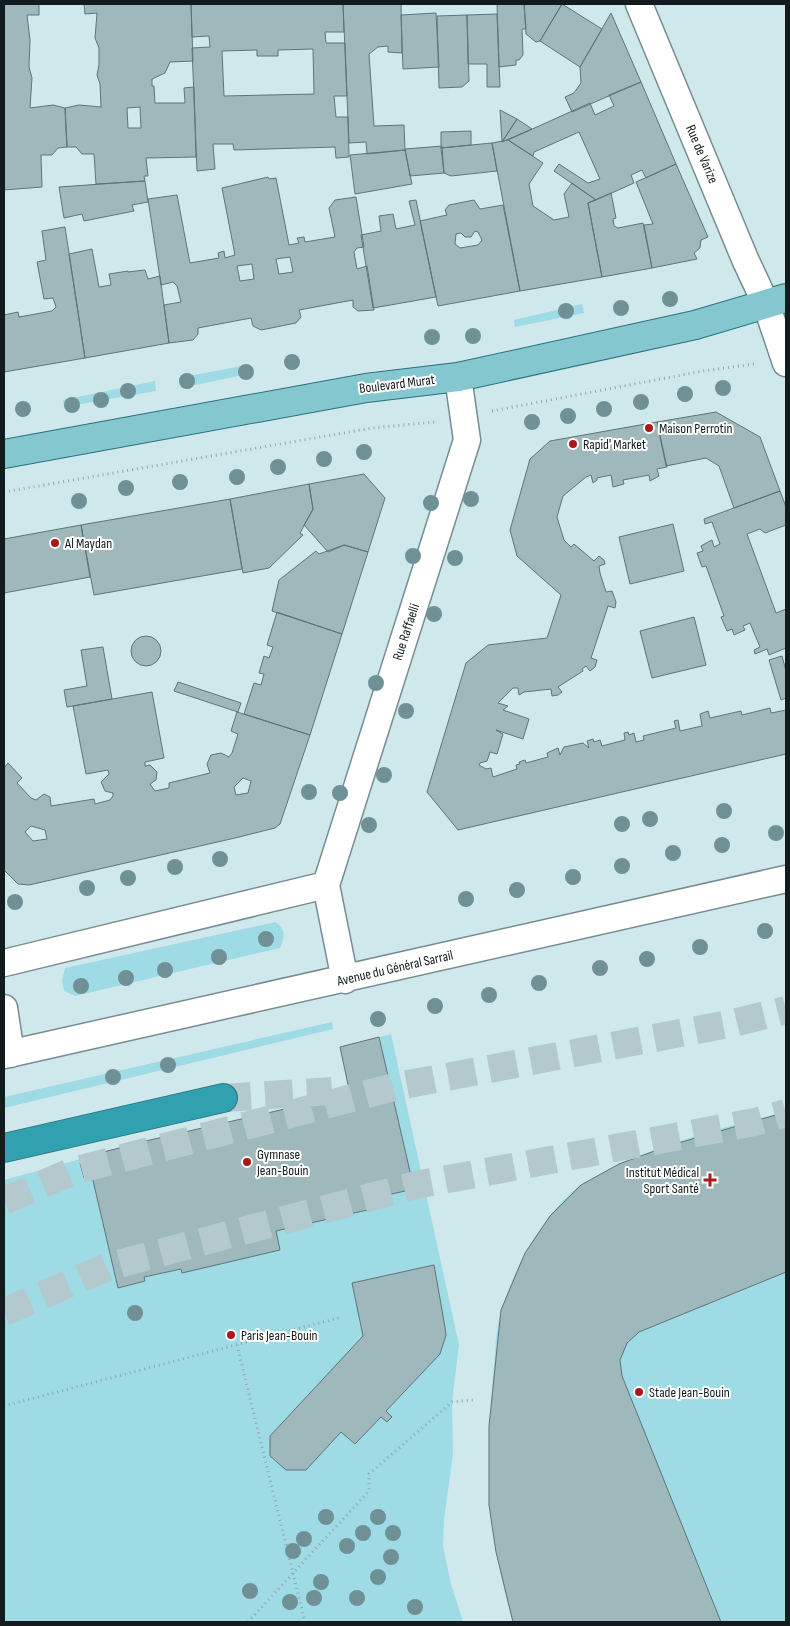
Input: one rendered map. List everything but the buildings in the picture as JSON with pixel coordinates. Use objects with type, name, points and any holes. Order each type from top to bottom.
[{"type":"highway","points":[[4,1148],[223,1098]]},
{"type":"main road","name":"Boulevard Murat","points":[[4,454],[366,388],[458,377],[695,325],[776,301]]},
{"type":"street","name":"Rue de Varize","points":[[639,4],[745,259],[776,301],[786,363]]},
{"type":"street","name":"Rue Raffaelli","points":[[326,885],[467,440],[458,377]]},
{"type":"street","name":"Avenue du Général Sarrail","points":[[7,1054],[345,980],[786,879]]},
{"type":"street","points":[[4,963],[326,885],[345,980]]},
{"type":"street","points":[[4,1008],[7,1054]]},
{"type":"path","points":[[490,411],[703,371],[760,364]]},
{"type":"path","points":[[4,492],[372,428],[421,424]]},
{"type":"path","points":[[4,1406],[342,1317]]},
{"type":"path","points":[[236,1344],[305,1622]]},
{"type":"path","points":[[248,1622],[369,1491],[369,1474],[452,1402],[473,1400]]},
{"type":"shaded area","points":[[582,304],[584,313],[515,327],[514,320]]},
{"type":"shaded area","points":[[241,366],[243,375],[181,388],[179,378]]},
{"type":"shaded area","points":[[155,381],[156,391],[64,407],[63,400]]},
{"type":"shaded area","points":[[276,922],[282,928],[284,934],[280,948],[75,996],[64,991],[62,981],[65,968]]},
{"type":"shaded area","points":[[332,1022],[333,1029],[4,1108],[4,1097]]},
{"type":"shaded area","name":"Paris Jean-Bouin","points":[[391,1034],[459,1345],[452,1402],[453,1454],[444,1520],[443,1546],[451,1584],[463,1622],[4,1622],[4,1180],[150,1140],[350,1094],[340,1047]]},
{"type":"shaded area","name":"Stade Jean-Bouin","points":[[786,1112],[786,1622],[513,1622],[498,1562],[494,1532],[491,1502],[490,1441],[498,1325],[508,1291],[523,1257],[554,1211],[580,1185],[646,1153],[717,1130]]},
{"type":"tunnel","points":[[4,1201],[73,1171],[398,1086],[729,1024],[786,1010]]},
{"type":"tunnel","points":[[223,1098],[332,1091]]},
{"type":"tunnel","points":[[4,1312],[107,1267],[416,1185],[755,1122],[786,1113]]},
{"type":"place","name":"Maison Perrotin","points":[[649,428]]},
{"type":"place","name":"Rapid' Market","points":[[573,444]]},
{"type":"place","name":"Al Maydan","points":[[55,543]]},
{"type":"place","name":"Gymnase Jean-Bouin","points":[[247,1162]]},
{"type":"place","name":"Institut Médical Sport Santé","points":[[710,1180]]},
{"type":"place","name":"Paris Jean-Bouin","points":[[231,1335]]},
{"type":"place","name":"Stade Jean-Bouin","points":[[639,1392]]}]
